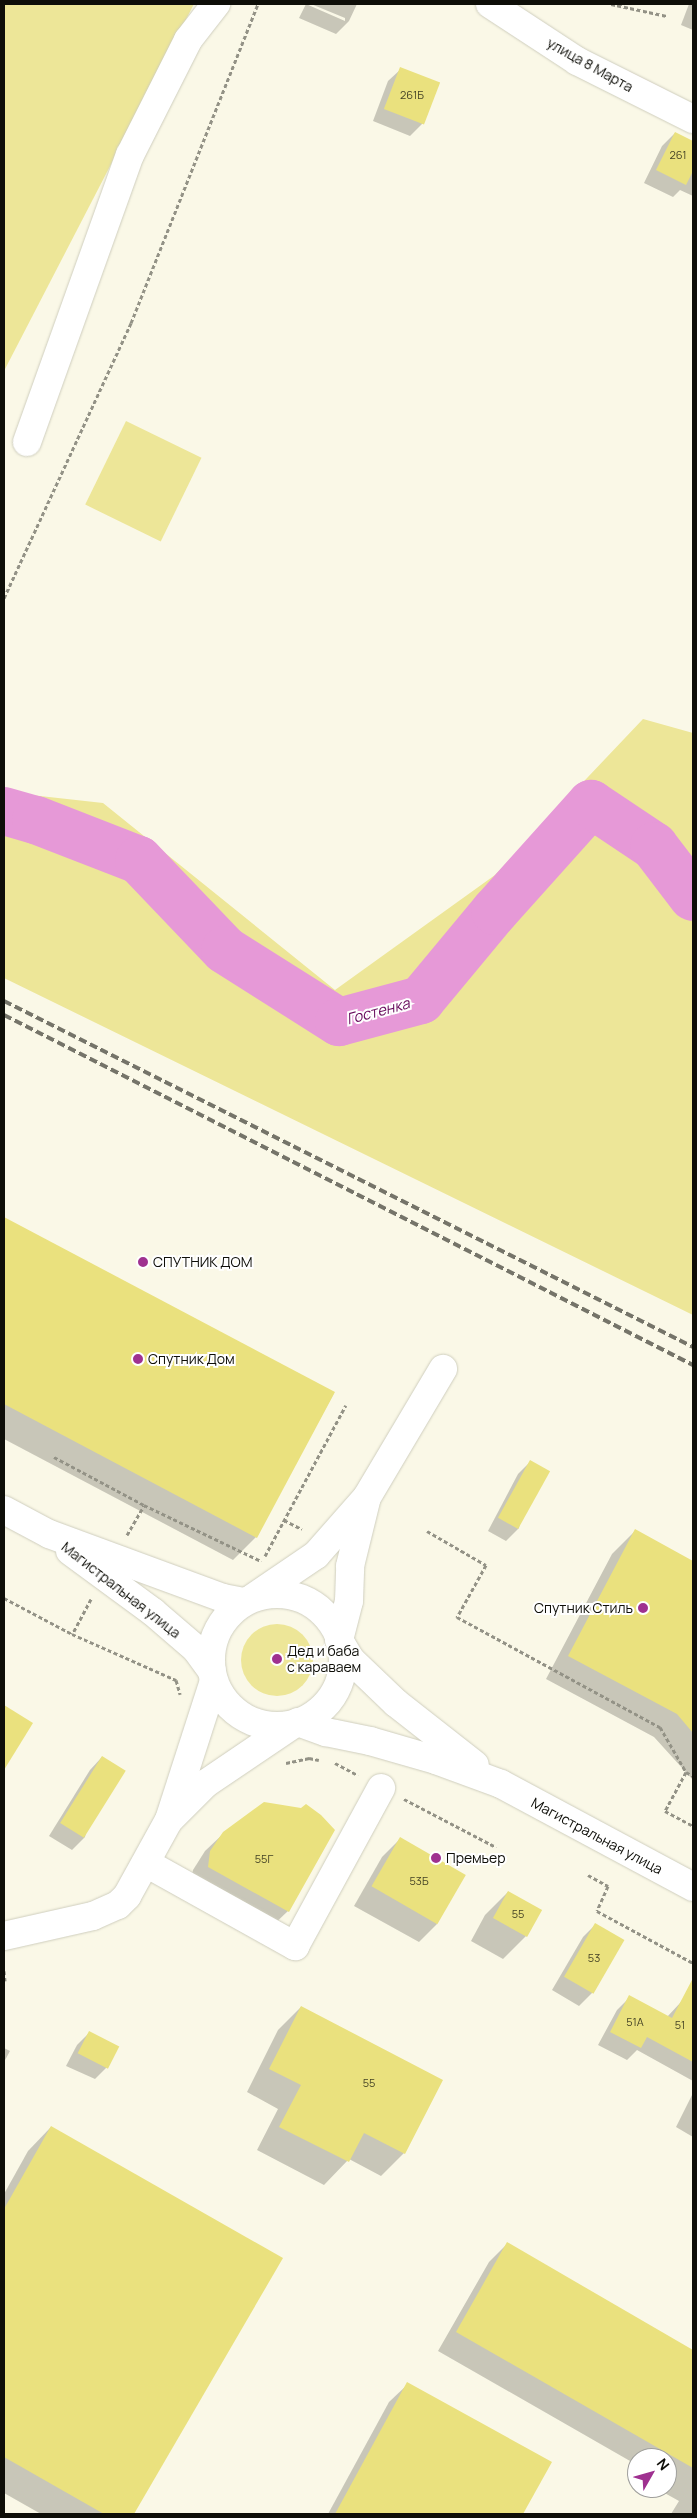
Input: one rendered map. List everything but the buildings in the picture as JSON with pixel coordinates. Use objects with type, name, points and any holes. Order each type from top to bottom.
[{"type":"main road","points":[[27,442],[130,155],[188,40],[216,4]]},
{"type":"main road","name":"улица 8 Марта","points":[[490,4],[576,61],[693,119]]},
{"type":"main road","points":[[4,1936],[93,1916],[118,1905],[134,1887],[169,1820],[213,1676],[212,1644],[217,1632],[228,1615],[316,1555],[367,1497],[443,1370]]},
{"type":"main road","points":[[339,1640],[349,1601],[350,1566],[367,1497]]},
{"type":"main road","name":"Магистральная улица","points":[[4,1510],[109,1568],[223,1598],[249,1600],[282,1594],[308,1601],[329,1619],[351,1660],[396,1704],[417,1722],[501,1784]]},
{"type":"main road","name":"Магистральная улица","points":[[109,1568],[153,1612],[196,1649],[213,1676],[222,1697],[231,1708],[245,1718],[277,1727],[295,1724],[322,1708],[338,1686],[342,1672],[343,1658],[339,1640]]},
{"type":"main road","points":[[169,1820],[205,1784],[295,1724]]},
{"type":"main road","name":"Магистральная улица","points":[[295,1724],[370,1741],[436,1760],[501,1784],[693,1887]]},
{"type":"main road","points":[[146,1863],[295,1946],[381,1788]]},
{"type":"path","points":[[4,598],[131,323],[258,4]]},
{"type":"path","points":[[611,4],[667,16]]},
{"type":"path","points":[[54,1457],[144,1505],[262,1561],[346,1405]]},
{"type":"path","points":[[72,1634],[144,1505]]},
{"type":"path","points":[[284,1520],[310,1533]]},
{"type":"path","points":[[427,1531],[486,1565],[457,1617],[660,1727],[686,1772],[693,1776]]},
{"type":"path","points":[[4,1598],[72,1634],[176,1680],[182,1700]]},
{"type":"path","points":[[280,1764],[308,1758],[335,1763],[496,1847]]},
{"type":"path","points":[[686,1772],[665,1811],[693,1826]]},
{"type":"path","points":[[588,1875],[608,1886],[597,1911],[693,1963]]},
{"type":"path","points":[[4,1971],[5,1982]]},
{"type":"shaded area","points":[[4,4],[194,4],[4,371]]},
{"type":"shaded area","points":[[126,421],[201,458],[161,541],[85,505]]},
{"type":"shaded area","points":[[643,719],[693,733],[693,1315],[4,978],[4,792],[103,803],[335,990],[495,875]]},
{"type":"shaded area","points":[[277,1624],[297,1630],[307,1640],[313,1660],[307,1680],[297,1690],[277,1696],[257,1690],[247,1680],[241,1660],[247,1640],[257,1630]]},
{"type":"waterway","name":"Гостенка","points":[[4,811],[36,820],[139,860],[225,950],[339,1022],[421,1000],[495,911],[591,804],[654,846],[693,897]]},
{"type":"railway","points":[[4,1001],[693,1347]]},
{"type":"railway","points":[[4,1015],[693,1365]]},
{"type":"place","name":"СПУТНИК ДОМ","points":[[143,1262]]},
{"type":"place","name":"Спутник Дом","points":[[138,1359]]},
{"type":"place","name":"Спутник Стиль","points":[[643,1608]]},
{"type":"place","name":"Дед и баба с караваем","points":[[277,1659]]},
{"type":"place","name":"Премьер","points":[[436,1858]]}]
